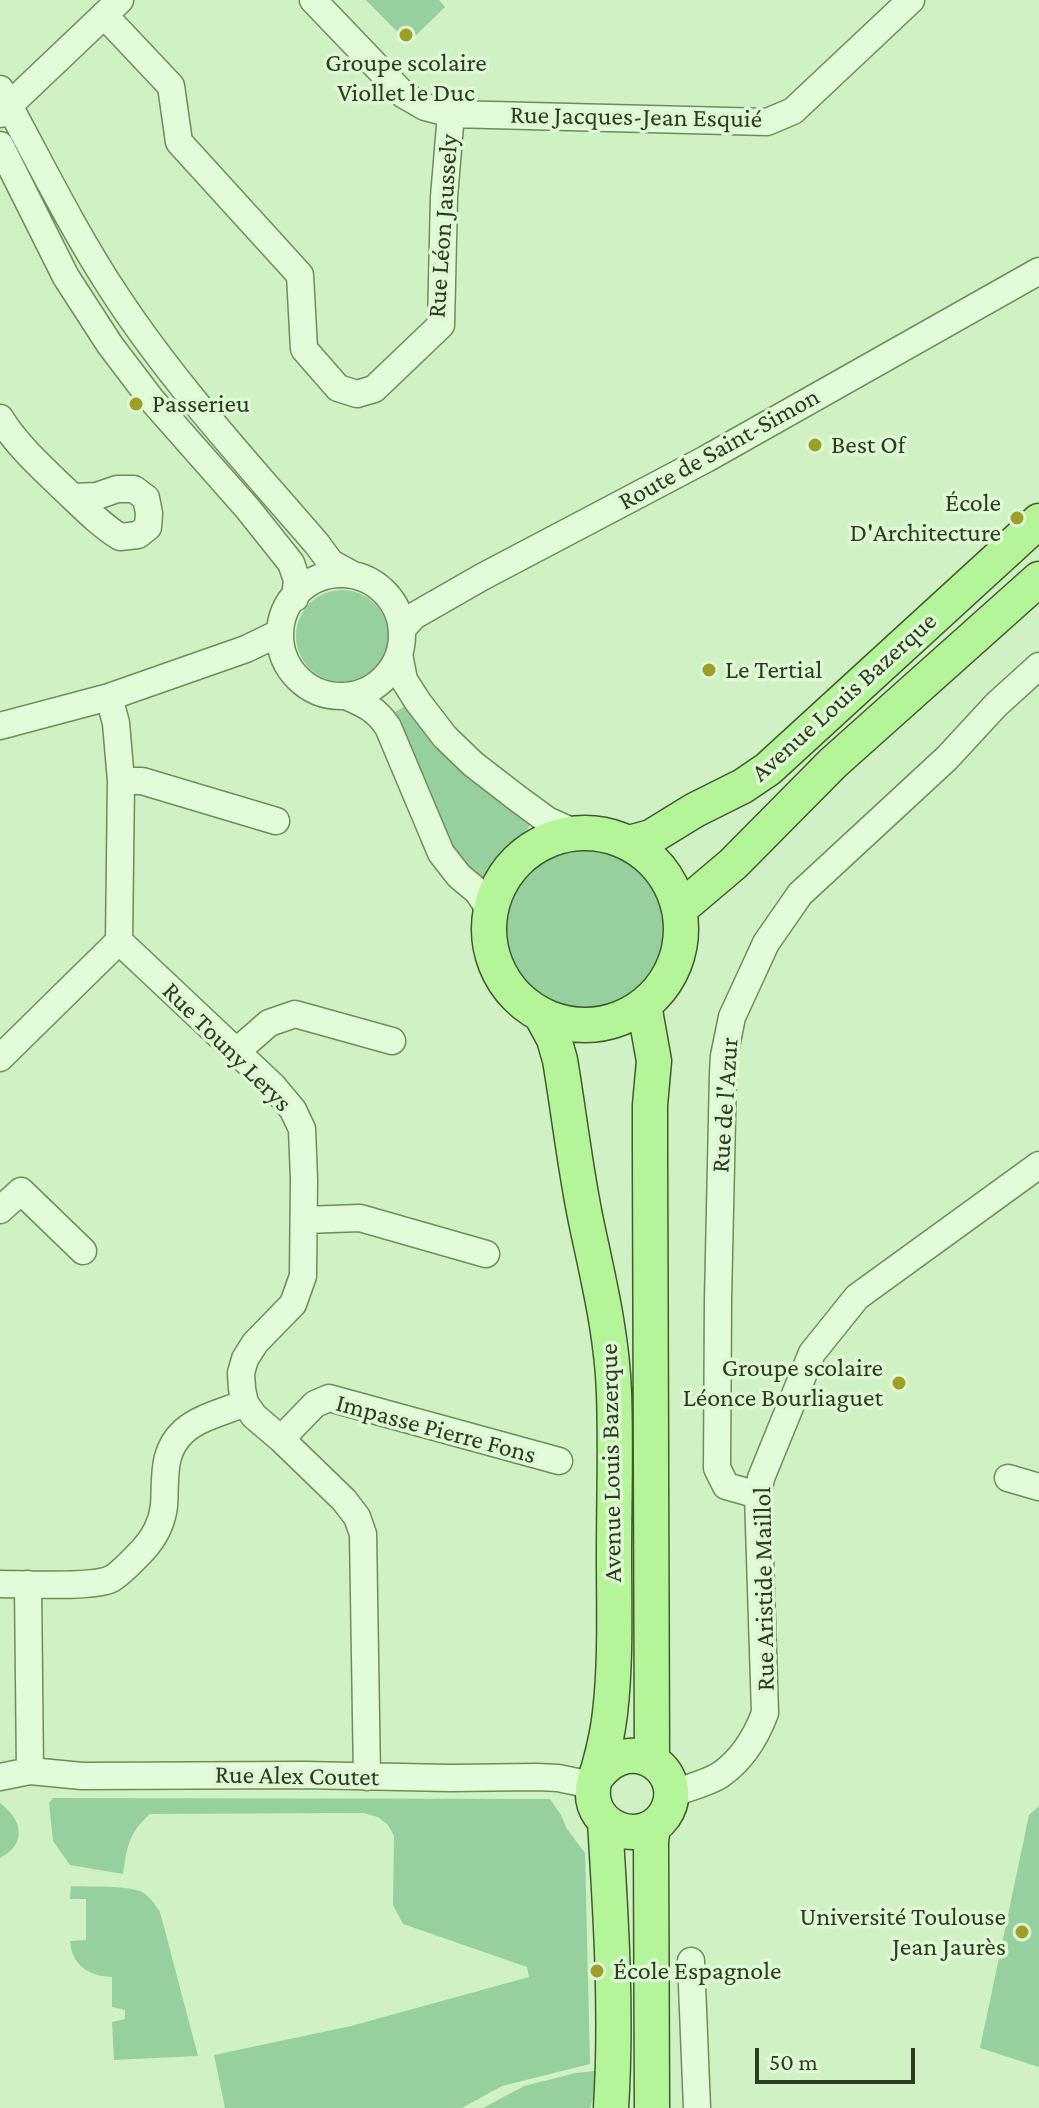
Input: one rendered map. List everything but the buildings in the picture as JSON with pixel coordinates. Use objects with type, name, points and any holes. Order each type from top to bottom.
[{"type":"main road","name":"Avenue Louis Bazerque","points":[[629,843],[651,837],[768,769],[1039,521]]},
{"type":"main road","name":"Avenue Louis Bazerque","points":[[681,908],[733,864],[833,763],[1039,579]]},
{"type":"main road","points":[[595,833],[629,843],[650,858],[667,877],[681,908],[681,942],[676,963],[664,985],[644,1005],[624,1017],[601,1024],[578,1025],[541,1015],[510,991],[493,955],[490,910],[497,890],[523,856],[556,837],[595,833]]},
{"type":"main road","name":"Avenue Louis Bazerque","points":[[644,1005],[654,1061],[650,1105],[652,1761],[669,1781],[671,1794]]},
{"type":"main road","name":"Avenue Louis Bazerque","points":[[541,1015],[554,1039],[560,1060],[585,1218],[609,1334],[614,1393],[614,1622],[610,1712],[595,1782]]},
{"type":"main road","points":[[652,1761],[628,1755],[605,1765],[595,1782],[593,1801],[597,1813],[616,1829],[628,1833],[641,1832],[663,1818],[671,1794]]},
{"type":"main road","points":[[605,1822],[612,1951],[611,2108]]},
{"type":"main road","points":[[652,2108],[653,1827]]},
{"type":"street","name":"Rue Jacques-Jean Esquié","points":[[313,0],[404,95],[425,107],[451,114],[767,122],[793,111],[911,0]]},
{"type":"street","name":"Rue Léon Jaussely","points":[[112,7],[171,86],[179,142],[300,275],[304,349],[338,388],[357,394],[374,389],[441,325],[444,197],[451,114]]},
{"type":"street","points":[[112,7],[3,103],[85,247],[118,299],[174,374],[331,563],[376,585],[393,604],[404,680],[445,737],[473,764],[547,820],[576,833]]},
{"type":"street","points":[[0,145],[66,277],[110,345],[151,399],[291,563],[297,580],[295,598]]},
{"type":"street","name":"Route de Saint-Simon","points":[[400,642],[414,616],[706,459],[1039,271]]},
{"type":"street","points":[[0,418],[12,437],[73,497]]},
{"type":"street","points":[[353,575],[322,577],[308,584],[285,610],[279,633],[288,666],[306,685],[325,694],[346,696],[373,687],[384,678],[393,667],[400,642]]},
{"type":"street","points":[[0,726],[109,697],[246,649],[279,633]]},
{"type":"street","name":"Rue de l'Azur","points":[[758,1495],[726,1486],[717,1468],[724,1056],[732,1017],[766,943],[800,894],[947,758],[996,705],[1039,666]]},
{"type":"street","points":[[346,696],[371,707],[380,715],[388,727],[441,853],[459,876],[477,891],[490,910]]},
{"type":"street","points":[[0,1058],[119,941],[121,781],[116,723],[109,697]]},
{"type":"street","points":[[121,781],[142,781],[276,821]]},
{"type":"street","name":"Rue Touny Lerys","points":[[119,941],[237,1051],[293,1110],[302,1129],[303,1276],[293,1304],[255,1343],[245,1359],[241,1373],[245,1403]]},
{"type":"street","points":[[237,1051],[269,1023],[295,1014],[392,1041]]},
{"type":"street","name":"Rue Aristide Maillol","points":[[671,1794],[718,1777],[736,1761],[756,1735],[765,1713],[758,1495],[761,1478],[812,1353],[857,1297],[1039,1165]]},
{"type":"street","points":[[0,1210],[21,1191],[83,1251]]},
{"type":"street","points":[[304,1220],[360,1218],[486,1254]]},
{"type":"street","name":"Impasse Pierre Fons","points":[[281,1439],[315,1404],[329,1398],[559,1461]]},
{"type":"street","points":[[0,1584],[94,1583],[111,1579],[149,1543],[160,1525],[164,1507],[165,1464],[172,1446],[184,1431],[198,1422],[245,1403],[254,1416],[344,1500],[357,1517],[363,1534],[367,1777]]},
{"type":"street","points":[[1008,1478],[1039,1487]]},
{"type":"street","points":[[28,1584],[30,1771]]},
{"type":"street","name":"Rue Alex Coutet","points":[[0,1777],[30,1771],[82,1776],[547,1777],[587,1784],[595,1782]]},
{"type":"street","points":[[691,1961],[697,2108]]},
{"type":"green space","points":[[366,0],[439,0],[445,7],[408,43]]},
{"type":"green space","points":[[342,590],[360,593],[375,603],[385,618],[388,636],[385,654],[375,669],[360,679],[342,682],[324,679],[309,669],[299,654],[296,636],[299,618],[309,603],[324,593]]},
{"type":"green space","points":[[407,705],[425,734],[463,770],[530,823],[528,829],[500,855],[484,878],[458,859],[445,837],[392,714]]},
{"type":"green space","points":[[585,850],[615,856],[641,873],[658,899],[664,929],[658,959],[641,985],[615,1002],[585,1008],[555,1002],[529,985],[512,959],[506,929],[512,899],[529,873],[555,856]]},
{"type":"green space","points":[[53,1798],[550,1799],[585,1853],[590,2064],[502,2086],[462,2108],[225,2108],[214,2055],[351,2026],[529,1977],[527,1967],[403,1924],[393,1905],[394,1836],[388,1825],[378,1817],[363,1813],[150,1814],[137,1827],[130,1841],[123,1874],[70,1865],[53,1841],[49,1803]]},
{"type":"green space","points":[[0,1803],[13,1816],[19,1831],[15,1846],[0,1858]]},
{"type":"green space","name":"Université Toulouse Jean Jaurès","points":[[1039,1806],[1039,2067],[980,2048],[1029,1815]]},
{"type":"green space","points":[[71,1886],[136,1890],[154,1903],[160,1912],[198,2056],[114,2060],[112,2022],[125,2019],[125,2010],[112,2007],[112,1977],[89,1972],[74,1957],[70,1941],[86,1940],[86,1899],[70,1899]]},
{"type":"green space","points":[[603,2070],[590,2108],[483,2108],[524,2086],[576,2073]]},
{"type":"place","name":"Groupe scolaire Viollet le Duc","points":[[406,35]]},
{"type":"place","name":"Passerieu","points":[[136,404]]},
{"type":"place","name":"Best Of","points":[[815,445]]},
{"type":"place","name":"École D'Architecture","points":[[1017,518]]},
{"type":"place","name":"Le Tertial","points":[[709,670]]},
{"type":"place","name":"Groupe scolaire Léonce Bourliaguet","points":[[899,1383]]},
{"type":"place","name":"Université Toulouse Jean Jaurès","points":[[1022,1932]]},
{"type":"place","name":"École Espagnole","points":[[597,1971]]}]
